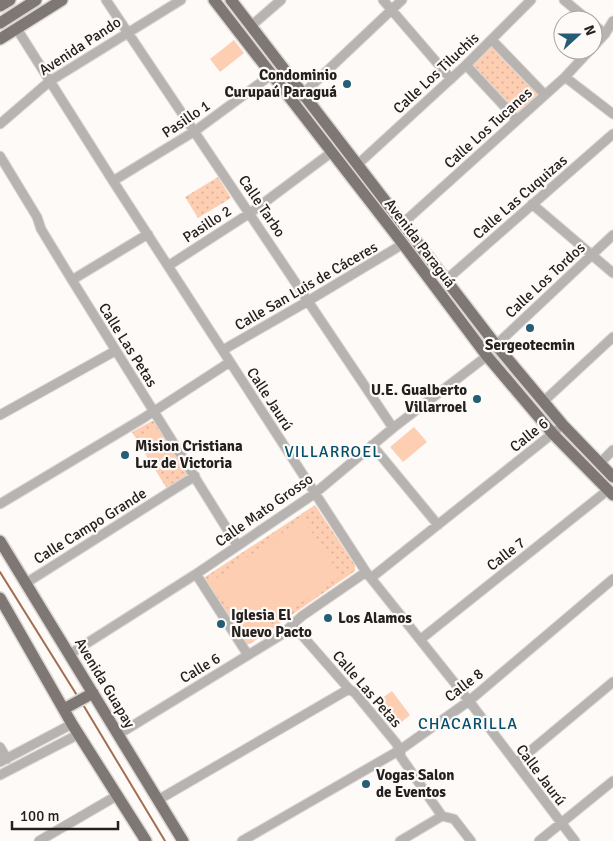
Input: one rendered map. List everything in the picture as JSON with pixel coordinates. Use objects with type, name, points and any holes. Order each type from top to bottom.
[{"type":"main road","points":[[0,6],[10,0]]},
{"type":"main road","points":[[0,23],[36,0]]},
{"type":"main road","points":[[0,39],[62,0]]},
{"type":"main road","name":"Avenida Paraguá","points":[[214,0],[403,244],[486,356],[553,434],[610,492]]},
{"type":"main road","name":"Avenida Paraguá","points":[[231,0],[496,344],[563,425],[613,477]]},
{"type":"main road","name":"Avenida Guapay","points":[[0,541],[70,654],[90,695],[119,734],[183,841]]},
{"type":"main road","points":[[0,598],[72,724],[146,841]]},
{"type":"main road","points":[[64,709],[90,695]]},
{"type":"street","name":"Calle Tarbo","points":[[106,0],[394,428]]},
{"type":"street","name":"Avenida Pando","points":[[0,124],[50,81],[180,0]]},
{"type":"street","points":[[251,26],[281,0]]},
{"type":"street","points":[[383,0],[451,79]]},
{"type":"street","points":[[292,103],[402,0]]},
{"type":"street","name":"Calle Los Tiluchis","points":[[357,165],[466,65],[531,0]]},
{"type":"street","points":[[564,0],[576,10]]},
{"type":"street","points":[[605,34],[613,20]]},
{"type":"street","name":"Calle Jaurú","points":[[17,29],[314,494],[369,575],[516,763],[574,841]]},
{"type":"street","points":[[492,40],[545,95]]},
{"type":"street","name":"Calle Los Tucanes","points":[[402,224],[565,77],[581,60]]},
{"type":"street","points":[[466,65],[517,120]]},
{"type":"street","name":"Pasillo 1","points":[[113,181],[195,131],[271,75]]},
{"type":"street","points":[[565,77],[613,114]]},
{"type":"street","name":"Calle Las Cuquizas","points":[[446,280],[613,134]]},
{"type":"street","name":"Pasillo 2","points":[[168,266],[250,213],[332,152]]},
{"type":"street","name":"Calle Las Petas","points":[[0,156],[37,217],[41,229],[115,351],[238,545]]},
{"type":"street","points":[[532,204],[613,274]]},
{"type":"street","points":[[72,280],[148,234]]},
{"type":"street","name":"Calle Los Tordos","points":[[496,344],[613,235]]},
{"type":"street","name":"Calle San Luis de Cáceres","points":[[223,350],[403,244]]},
{"type":"street","points":[[544,401],[613,337]]},
{"type":"street","points":[[0,415],[115,351]]},
{"type":"street","name":"Calle Mato Grosso","points":[[70,654],[196,574],[314,494],[372,445],[486,356]]},
{"type":"street","points":[[0,504],[153,412],[230,362]]},
{"type":"street","name":"Calle 6","points":[[119,734],[281,635],[302,616],[369,575],[438,526],[563,425]]},
{"type":"street","points":[[372,445],[438,526]]},
{"type":"street","points":[[600,463],[613,450]]},
{"type":"street","name":"Calle Campo Grande","points":[[26,583],[195,476]]},
{"type":"street","name":"Calle 7","points":[[420,639],[610,492]]},
{"type":"street","points":[[196,574],[248,655]]},
{"type":"street","name":"Calle 8","points":[[242,841],[400,750],[468,701],[613,579]]},
{"type":"street","name":"Calle Las Petas","points":[[293,625],[349,689],[355,693],[396,743],[401,757],[442,816],[454,818],[471,841]]},
{"type":"street","points":[[516,763],[613,682]]},
{"type":"street","points":[[158,800],[349,689]]},
{"type":"street","points":[[0,747],[3,761],[72,724]]},
{"type":"street","points":[[0,775],[79,734]]},
{"type":"street","points":[[539,841],[613,781]]},
{"type":"street","points":[[39,841],[118,795]]},
{"type":"street","points":[[400,841],[442,816]]},
{"type":"shaded area","points":[[234,40],[244,53],[220,72],[210,59]]},
{"type":"shaded area","points":[[493,44],[542,95],[517,116],[470,66]]},
{"type":"shaded area","points":[[218,177],[231,198],[198,218],[185,197]]},
{"type":"shaded area","points":[[155,421],[188,474],[167,489],[132,432]]},
{"type":"shaded area","points":[[414,427],[427,442],[403,462],[390,447]]},
{"type":"shaded area","points":[[155,429],[171,454],[156,463],[140,438]]},
{"type":"shaded area","points":[[315,505],[355,565],[355,571],[250,644],[245,644],[204,579],[205,577]]},
{"type":"shaded area","points":[[303,519],[341,576],[248,638],[211,582]]},
{"type":"shaded area","points":[[392,691],[410,715],[397,726],[378,701]]},
{"type":"waterway","points":[[0,572],[78,697]]},
{"type":"waterway","points":[[82,703],[165,841]]},
{"type":"place","name":"Condominio Curupaú Paraguá","points":[[347,84]]},
{"type":"place","name":"Sergeotecmin","points":[[530,328]]},
{"type":"place","name":"U.E. Gualberto Villarroel","points":[[477,399]]},
{"type":"place","name":"Mision Cristiana Luz de Victoria","points":[[125,455]]},
{"type":"place","name":"Los Alamos","points":[[328,618]]},
{"type":"place","name":"Iglesia El Nuevo Pacto","points":[[221,624]]},
{"type":"place","name":"Vogas Salon de Eventos","points":[[366,784]]},
{"type":"district","name":"VILLARROEL","points":[[333,452]]},
{"type":"district","name":"CHACARILLA","points":[[468,724]]}]
